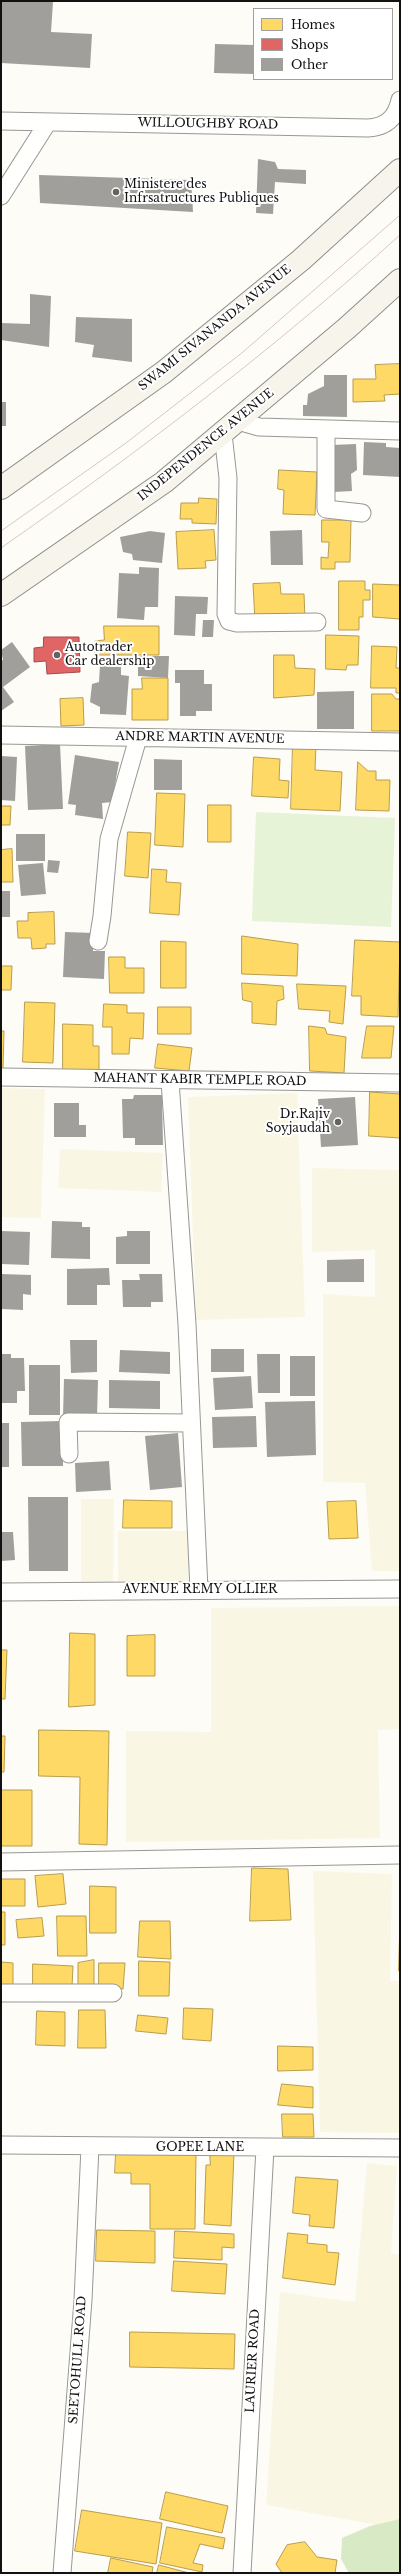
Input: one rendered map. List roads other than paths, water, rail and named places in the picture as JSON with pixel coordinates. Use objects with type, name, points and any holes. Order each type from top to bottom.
[{"type":"street","name":"WILLOUGHBY ROAD","points":[[1,121],[368,128],[381,127],[391,121],[400,100]]},
{"type":"street","points":[[1,196],[48,122]]},
{"type":"street","name":"SWAMI SIVANANDA AVENUE","points":[[1,488],[164,372],[301,260],[400,170]]},
{"type":"street","name":"INDEPENDENCE AVENUE","points":[[1,595],[164,482],[231,427],[400,280]]},
{"type":"street","points":[[317,622],[237,623],[229,621],[226,614],[228,478],[231,427],[400,431]]},
{"type":"street","points":[[326,429],[326,509],[362,513]]},
{"type":"street","name":"ANDRE MARTIN AVENUE","points":[[1,735],[400,742]]},
{"type":"street","points":[[98,941],[102,916],[109,839],[138,738]]},
{"type":"street","name":"MAHANT KABIR TEMPLE ROAD","points":[[1,1077],[170,1081],[400,1083]]},
{"type":"street","points":[[170,1081],[191,1423],[199,1590]]},
{"type":"street","points":[[69,1454],[68,1422],[191,1423]]},
{"type":"street","name":"AVENUE REMY OLLIER","points":[[1,1592],[400,1589]]},
{"type":"street","points":[[1,1862],[400,1855]]},
{"type":"street","points":[[1,1993],[114,1993]]},
{"type":"street","name":"GOPEE LANE","points":[[1,2145],[90,2147],[400,2148]]},
{"type":"street","name":"SEETOHULL ROAD","points":[[62,2573],[83,2300],[90,2147]]},
{"type":"street","name":"LAURIER ROAD","points":[[242,2573],[264,2148]]},
{"type":"tram line","points":[[1,531],[126,443],[243,352],[400,215]]},
{"type":"tram line","points":[[1,548],[104,474],[255,359],[400,235]]},
{"type":"place","name":"Ministere des Infrsatructures Publiques","points":[[116,192]]},
{"type":"place","name":"Autotrader Car dealership","points":[[57,655]]},
{"type":"place","name":"Dr.Rajiv Soyjaudah","points":[[338,1122]]}]
